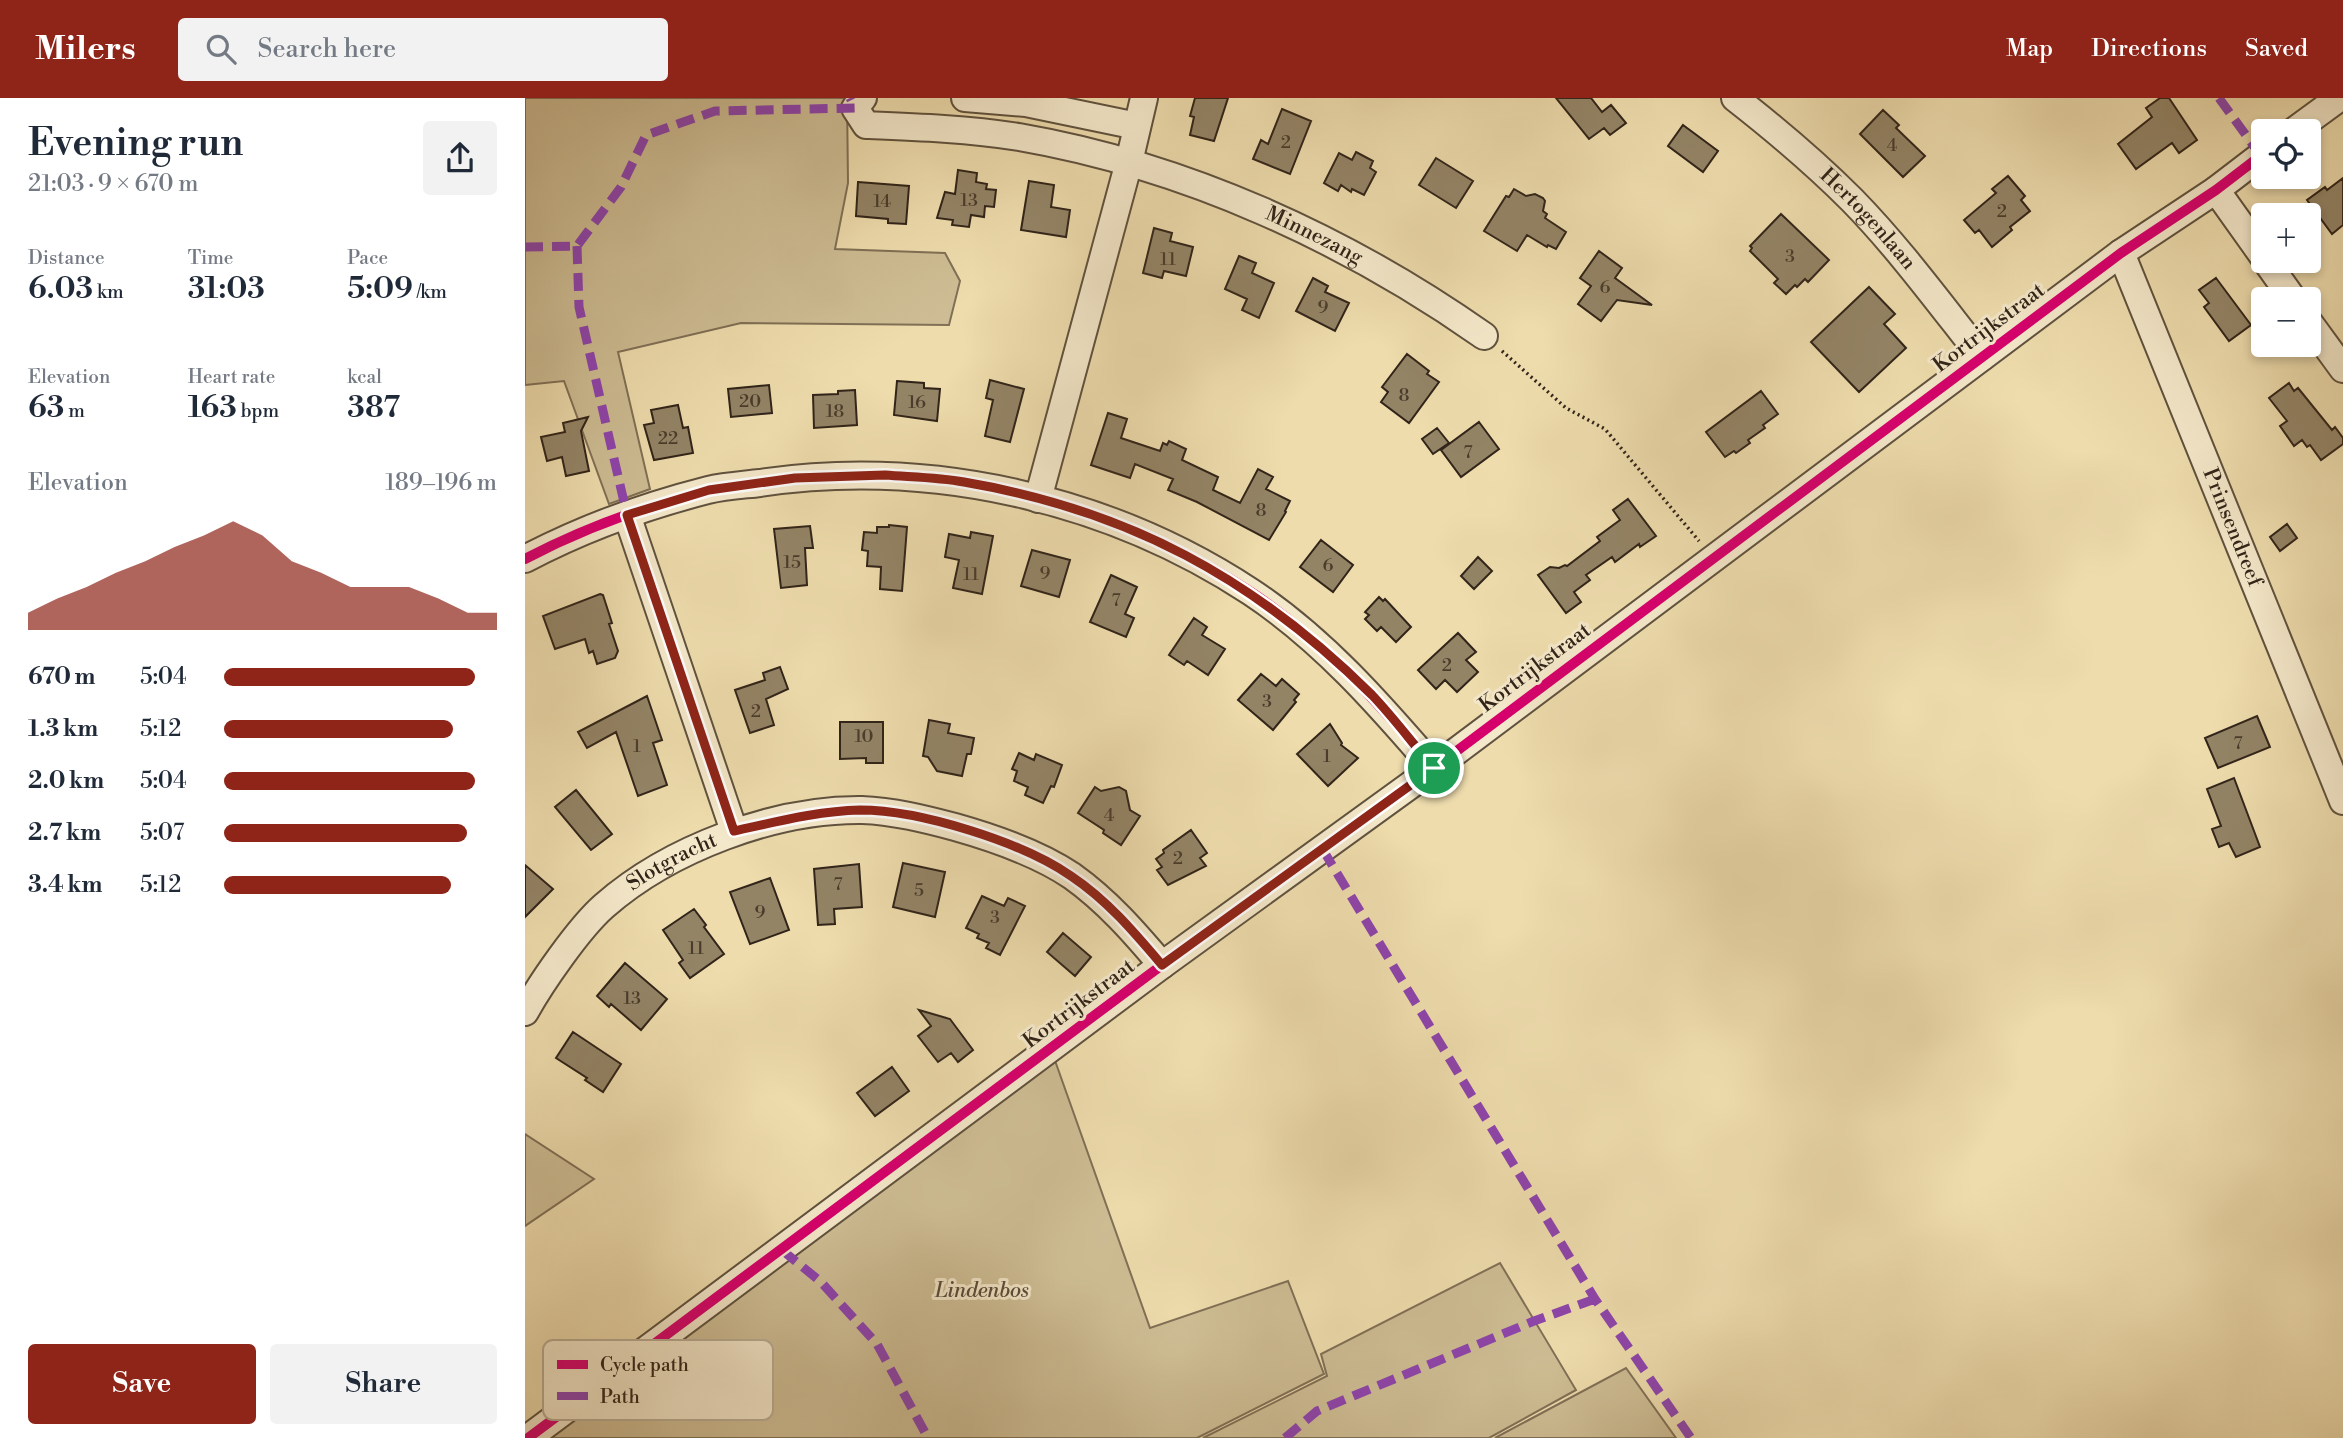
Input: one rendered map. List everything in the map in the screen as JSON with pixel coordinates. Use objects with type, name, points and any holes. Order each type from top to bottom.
[{"type":"street","name":"Minnezang","points":[[863,98],[855,108],[866,125],[1018,137],[1129,162],[1296,225],[1370,262],[1484,336]]},
{"type":"street","points":[[965,98],[1026,103],[1136,126]]},
{"type":"street","points":[[1038,499],[1144,98]]},
{"type":"street","name":"Hertogenlaan","points":[[1735,98],[1790,142],[1853,201],[1982,357]]},
{"type":"street","points":[[2310,119],[2339,98]]},
{"type":"street","name":"Kortrijkstraat","points":[[659,1340],[1162,965],[1434,768],[2121,253],[2251,164]]},
{"type":"street","points":[[2216,190],[2251,239]]},
{"type":"street","name":"Prinsendreef","points":[[2121,253],[2343,801]]},
{"type":"street","points":[[2321,339],[2343,369]]},
{"type":"street","points":[[525,559],[571,535],[709,490],[795,478],[885,475],[963,481],[1118,522],[1183,552],[1252,593],[1308,637],[1373,696],[1434,768]]},
{"type":"street","points":[[627,515],[734,831]]},
{"type":"street","name":"Slotgracht","points":[[525,1012],[566,951],[603,907],[656,868],[734,831],[812,814],[862,810],[916,817],[983,835],[1028,853],[1071,875],[1122,917],[1162,965]]},
{"type":"street","name":"Kortrijkstraat","points":[[528,1438],[552,1420]]},
{"type":"path","points":[[1484,336],[1566,408],[1605,429],[1714,558]]},
{"type":"green space","points":[[525,98],[847,98],[848,183],[835,249],[945,253],[960,281],[949,325],[741,323],[618,352],[650,489],[609,504],[564,381],[525,385]]},
{"type":"green space","name":"Lindenbos","points":[[1053,1055],[1150,1328],[1288,1281],[1324,1374],[1197,1438],[540,1438],[564,1420],[773,1420],[773,1340],[671,1340]]},
{"type":"green space","points":[[525,1134],[594,1179],[525,1226]]},
{"type":"green space","points":[[1500,1263],[1576,1390],[1489,1438],[1203,1438],[1327,1376],[1321,1354]]},
{"type":"green space","points":[[1626,1368],[1676,1438],[1495,1438]]},
{"type":"building","points":[[1195,98],[1228,98],[1214,141],[1190,135],[1194,117],[1190,116]]},
{"type":"building","points":[[1556,98],[1591,98],[1602,112],[1611,105],[1626,123],[1610,135],[1604,128],[1589,139]]},
{"type":"building","points":[[2160,98],[2169,98],[2197,140],[2179,153],[2172,143],[2136,169],[2118,144],[2152,117],[2146,108]]},
{"type":"building","points":[[1282,109],[1311,121],[1290,174],[1253,159],[1261,140],[1268,144]]},
{"type":"building","points":[[1883,110],[1899,125],[1896,128],[1925,156],[1903,177],[1860,134]]},
{"type":"building","points":[[1683,125],[1718,151],[1703,172],[1668,146]]},
{"type":"building","points":[[1356,152],[1373,161],[1370,168],[1376,172],[1364,195],[1352,189],[1351,192],[1341,185],[1338,191],[1324,183],[1339,153],[1352,160]]},
{"type":"building","points":[[1436,158],[1473,181],[1456,208],[1419,185]]},
{"type":"building","points":[[958,170],[977,173],[976,182],[987,184],[986,189],[996,190],[994,207],[985,206],[984,217],[971,215],[969,227],[952,225],[953,220],[937,218],[945,192],[955,194]]},
{"type":"building","points":[[2008,176],[2025,196],[2021,200],[2030,211],[2010,227],[2012,230],[1992,247],[1979,230],[1975,233],[1964,220],[1996,193],[1992,189]]},
{"type":"building","points":[[2343,178],[2343,225],[2332,234],[2321,219],[2321,203],[2309,203],[2307,200],[2325,187],[2327,190]]},
{"type":"building","points":[[1029,181],[1054,185],[1051,207],[1070,210],[1066,237],[1021,230]]},
{"type":"building","points":[[858,182],[909,186],[906,224],[856,216]]},
{"type":"building","points":[[1514,189],[1526,196],[1535,194],[1543,198],[1543,211],[1547,214],[1545,218],[1566,232],[1556,249],[1548,245],[1547,247],[1527,235],[1517,251],[1484,231],[1506,196],[1509,197]]},
{"type":"building","points":[[1781,214],[1829,260],[1808,282],[1805,279],[1786,294],[1774,283],[1778,279],[1750,251],[1750,246]]},
{"type":"building","points":[[1154,228],[1172,233],[1170,241],[1193,247],[1186,276],[1164,271],[1162,278],[1143,273]]},
{"type":"building","points":[[1599,251],[1622,268],[1615,278],[1652,305],[1617,300],[1601,321],[1578,304],[1591,286],[1580,278]]},
{"type":"building","points":[[1239,256],[1256,263],[1252,273],[1274,283],[1259,318],[1242,310],[1247,299],[1225,289]]},
{"type":"building","points":[[1313,278],[1328,286],[1325,292],[1349,303],[1335,331],[1296,311]]},
{"type":"building","points":[[2216,278],[2251,325],[2229,341],[2204,307],[2209,303],[2199,290]]},
{"type":"building","points":[[1869,287],[1895,314],[1884,324],[1906,348],[1859,392],[1811,342]]},
{"type":"building","points":[[1407,354],[1439,382],[1409,423],[1381,402],[1388,392],[1382,387]]},
{"type":"building","points":[[990,380],[1024,389],[1010,442],[985,436],[993,400],[986,398]]},
{"type":"building","points":[[897,381],[924,383],[924,388],[940,389],[937,421],[894,415]]},
{"type":"building","points":[[2289,383],[2294,391],[2298,388],[2332,430],[2335,427],[2343,438],[2343,444],[2321,460],[2310,445],[2307,447],[2302,440],[2294,446],[2280,426],[2287,421],[2269,398]]},
{"type":"building","points":[[769,385],[772,413],[731,417],[728,389]]},
{"type":"building","points":[[855,390],[857,425],[814,428],[813,395]]},
{"type":"building","points":[[1761,391],[1778,414],[1748,440],[1750,443],[1725,457],[1706,432]]},
{"type":"building","points":[[678,405],[683,428],[688,427],[693,453],[654,460],[644,425],[654,423],[651,410]]},
{"type":"building","points":[[1108,413],[1127,419],[1121,438],[1160,451],[1163,443],[1167,445],[1169,441],[1186,449],[1182,460],[1218,477],[1213,490],[1240,503],[1258,469],[1273,477],[1266,489],[1290,501],[1269,540],[1197,502],[1168,490],[1173,479],[1135,464],[1130,478],[1091,465]]},
{"type":"building","points":[[588,417],[581,431],[589,471],[566,476],[562,457],[547,461],[541,437],[565,432],[563,423]]},
{"type":"building","points":[[1479,422],[1499,449],[1461,477],[1441,450]]},
{"type":"building","points":[[1437,428],[1449,443],[1433,454],[1422,439]]},
{"type":"building","points":[[1628,499],[1656,536],[1640,547],[1639,544],[1615,562],[1612,557],[1586,575],[1590,580],[1574,592],[1581,602],[1566,613],[1538,575],[1550,567],[1567,566],[1600,541],[1597,537],[1620,520],[1613,510]]},
{"type":"building","points":[[2287,524],[2297,538],[2280,551],[2270,537]]},
{"type":"building","points":[[810,526],[813,548],[805,548],[807,585],[781,588],[774,529]]},
{"type":"building","points":[[877,527],[907,527],[902,591],[880,589],[881,567],[867,566],[868,551],[862,550],[864,532],[877,533]]},
{"type":"building","points":[[971,532],[993,536],[982,594],[953,588],[959,560],[945,557],[949,534],[970,538]]},
{"type":"building","points":[[1321,540],[1353,565],[1333,592],[1300,567]]},
{"type":"building","points":[[1032,550],[1070,560],[1059,597],[1021,586]]},
{"type":"building","points":[[1478,557],[1492,571],[1474,589],[1461,576]]},
{"type":"building","points":[[1111,575],[1137,587],[1125,614],[1134,618],[1126,637],[1090,622]]},
{"type":"building","points":[[603,595],[612,623],[609,624],[618,651],[615,658],[597,664],[593,651],[589,653],[585,639],[555,649],[543,616]]},
{"type":"building","points":[[1379,597],[1383,601],[1385,599],[1411,627],[1396,642],[1381,627],[1377,631],[1365,619],[1369,615],[1365,612]]},
{"type":"building","points":[[1194,618],[1207,627],[1202,635],[1225,649],[1208,675],[1187,661],[1184,665],[1169,655]]},
{"type":"building","points":[[1458,633],[1476,652],[1466,660],[1478,672],[1457,692],[1445,680],[1436,689],[1418,670]]},
{"type":"building","points":[[780,667],[788,689],[766,699],[774,725],[750,733],[735,690],[765,680],[763,673]]},
{"type":"building","points":[[1261,674],[1276,686],[1282,679],[1299,694],[1294,700],[1296,702],[1273,730],[1238,700]]},
{"type":"building","points":[[647,696],[662,740],[653,743],[667,785],[638,796],[616,732],[587,748],[578,732]]},
{"type":"building","points":[[2257,716],[2270,747],[2218,768],[2205,738]]},
{"type":"building","points":[[929,720],[950,724],[948,733],[974,738],[962,776],[937,771],[928,757],[923,756]]},
{"type":"building","points":[[840,722],[883,722],[883,763],[866,763],[866,758],[840,759]]},
{"type":"building","points":[[1330,724],[1341,745],[1358,758],[1328,786],[1297,754]]},
{"type":"building","points":[[1019,753],[1034,760],[1036,754],[1062,765],[1054,787],[1051,786],[1043,803],[1025,795],[1028,787],[1014,781],[1017,771],[1012,769]]},
{"type":"building","points":[[2234,778],[2260,847],[2236,857],[2229,843],[2219,847],[2212,829],[2221,826],[2207,789]]},
{"type":"building","points":[[1095,787],[1101,791],[1119,787],[1126,791],[1130,810],[1140,816],[1121,845],[1078,813]]},
{"type":"building","points":[[576,790],[612,834],[591,850],[555,807]]},
{"type":"building","points":[[1191,830],[1207,853],[1200,858],[1206,866],[1168,885],[1157,870],[1162,867],[1156,859],[1164,853],[1163,850]]},
{"type":"building","points":[[903,863],[945,872],[935,917],[893,907]]},
{"type":"building","points":[[859,864],[862,907],[834,909],[835,924],[818,925],[814,869]]},
{"type":"building","points":[[525,865],[553,889],[525,917]]},
{"type":"building","points":[[770,878],[789,930],[750,944],[730,892]]},
{"type":"building","points":[[982,896],[1004,906],[1008,898],[1025,906],[1000,955],[986,948],[989,943],[977,938],[979,934],[966,928]]},
{"type":"building","points":[[694,909],[724,954],[690,978],[679,963],[683,960],[663,930]]},
{"type":"building","points":[[1063,933],[1091,957],[1075,976],[1047,952]]},
{"type":"building","points":[[625,963],[667,999],[641,1030],[611,1004],[609,1007],[597,996]]},
{"type":"building","points":[[919,1010],[950,1019],[973,1050],[958,1062],[951,1053],[938,1062],[918,1036],[931,1026]]},
{"type":"building","points":[[573,1032],[621,1064],[603,1092],[556,1058]]},
{"type":"building","points":[[892,1067],[909,1091],[875,1116],[857,1093]]},
{"type":"marked path","points":[[525,247],[577,246],[621,187],[646,135],[715,111],[855,108],[850,98]]},
{"type":"marked path","points":[[2219,98],[2251,142]]},
{"type":"marked path","points":[[577,246],[579,307],[627,515]]},
{"type":"marked path","points":[[1323,850],[1595,1299],[1691,1438]]},
{"type":"marked path","points":[[782,1250],[821,1282],[877,1344],[928,1438]]},
{"type":"marked path","points":[[1285,1438],[1317,1411],[1534,1321],[1595,1299]]},
{"type":"cycle path","points":[[659,1340],[1162,965],[1434,768],[2121,253],[2216,190],[2251,163]]},
{"type":"cycle path","points":[[525,559],[614,519],[684,496],[727,487],[824,477],[888,476],[952,482],[1016,493],[1078,510],[1138,532],[1196,559],[1251,592],[1326,651],[1434,768]]},
{"type":"cycle path","points":[[528,1438],[552,1420]]},
{"type":"route","points":[[885,475],[963,481],[1118,522],[1183,552],[1252,593],[1308,637],[1373,696],[1434,768],[1162,965],[1122,917],[1071,875],[1028,853],[983,835],[916,817],[862,810],[812,814],[734,831],[627,515],[709,490],[795,478],[885,475]]}]
